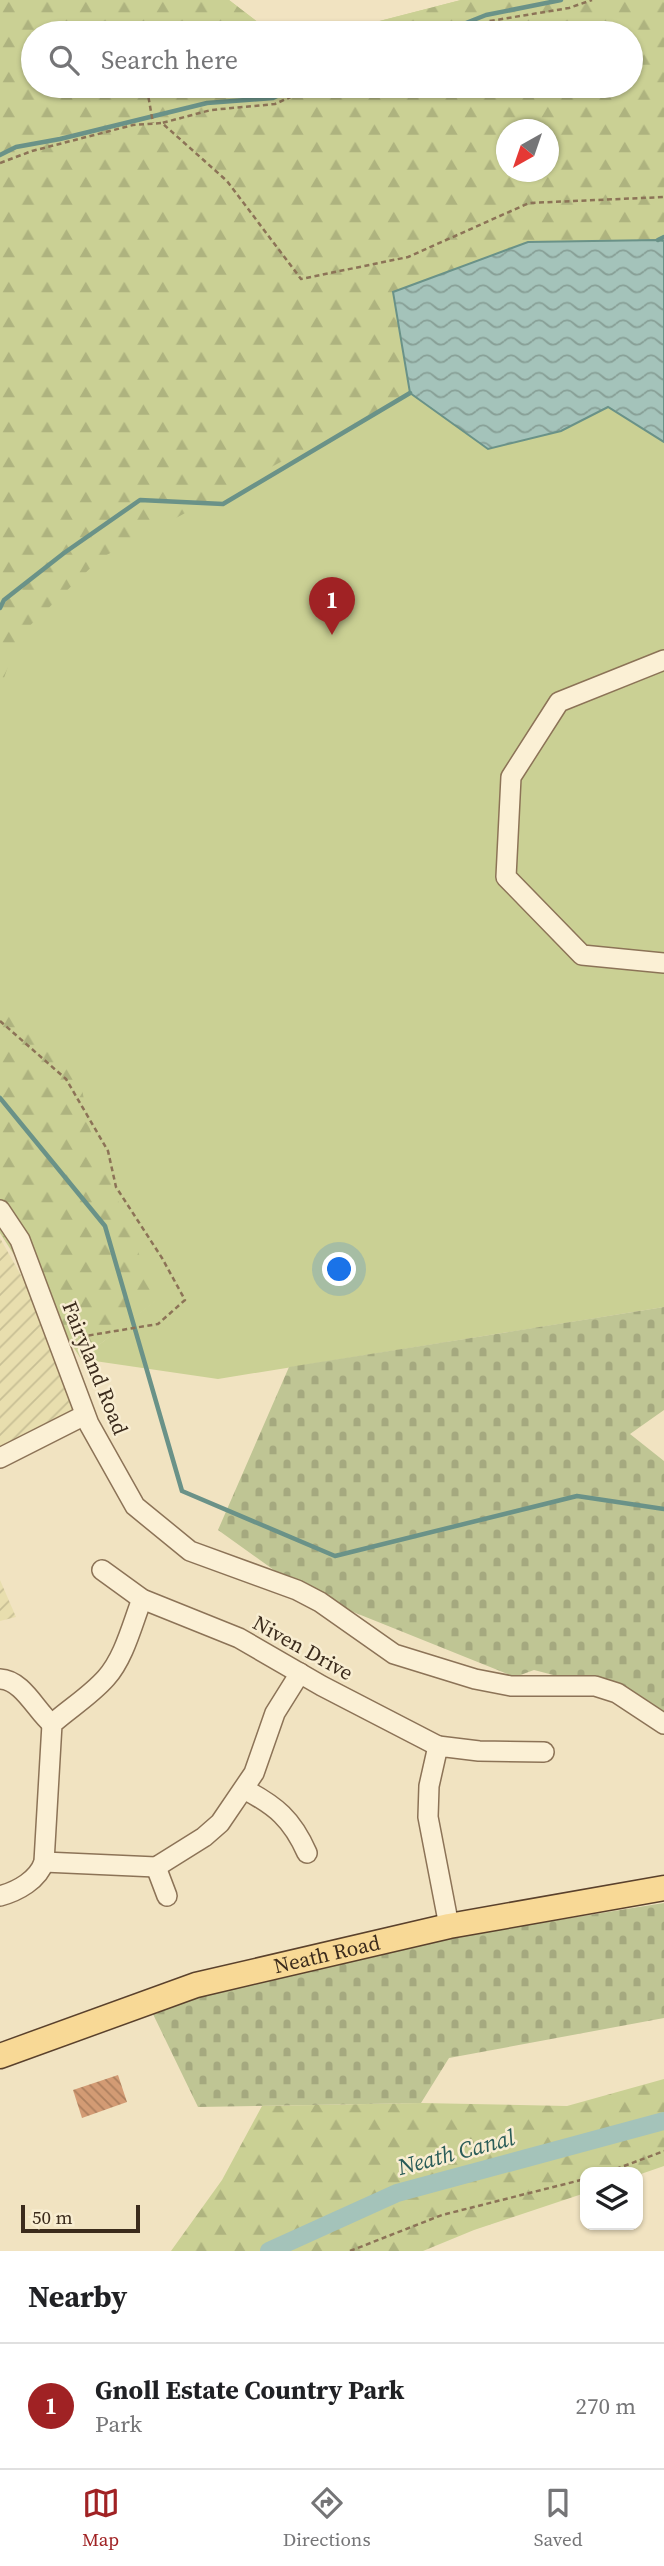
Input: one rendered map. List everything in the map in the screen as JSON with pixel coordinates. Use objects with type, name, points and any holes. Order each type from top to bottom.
[{"type":"main road","name":"Neath Road","points":[[0,2056],[196,1985],[449,1926],[664,1888]]},
{"type":"street","points":[[664,660],[559,702],[511,777],[506,877],[582,955],[664,963]]},
{"type":"street","name":"Fairyland Road","points":[[0,1210],[20,1240],[85,1415],[135,1506],[190,1551],[297,1590],[320,1602],[394,1654],[475,1679],[511,1686],[595,1686],[617,1693],[664,1724]]},
{"type":"street","points":[[0,1458],[85,1415]]},
{"type":"street","name":"Niven Drive","points":[[102,1570],[142,1599],[239,1638],[438,1746]]},
{"type":"street","points":[[0,1896],[16,1892],[41,1871],[44,1861],[52,1724],[108,1676],[121,1653],[142,1599]]},
{"type":"street","points":[[44,1861],[156,1867],[204,1837],[220,1823],[254,1773],[275,1713],[300,1673]]},
{"type":"street","points":[[0,1679],[8,1679],[18,1686],[41,1715],[52,1724]]},
{"type":"street","points":[[449,1926],[428,1817],[429,1787],[438,1746],[479,1751],[544,1752]]},
{"type":"street","points":[[244,1789],[269,1802],[284,1815],[299,1834],[307,1853]]},
{"type":"street","points":[[156,1867],[167,1896]]},
{"type":"path","points":[[490,21],[569,8],[592,0]]},
{"type":"path","points":[[149,98],[153,123]]},
{"type":"path","points":[[0,163],[32,151],[133,125],[162,122],[211,110],[275,104],[288,98]]},
{"type":"path","points":[[162,122],[227,181],[301,279],[408,257],[528,203],[664,197]]},
{"type":"path","points":[[0,1021],[66,1079],[108,1151],[116,1186],[185,1300],[158,1324],[58,1341]]},
{"type":"path","points":[[621,2167],[664,2151]]},
{"type":"path","points":[[350,2251],[442,2215],[580,2180]]},
{"type":"shaded area","points":[[0,1238],[58,1341],[85,1415],[0,1456]]},
{"type":"shaded area","points":[[0,1580],[16,1617],[0,1621]]},
{"type":"green space","points":[[0,0],[229,0],[256,21],[21,21],[21,98],[643,98],[643,21],[380,21],[461,0],[664,0],[664,241],[393,292],[410,393],[101,558],[19,636],[0,689]]},
{"type":"green space","points":[[18,0],[229,0],[256,21],[21,21],[21,98],[643,98],[643,21],[380,21],[461,0],[664,0],[664,1307],[218,1379],[81,1359],[156,1300],[0,1098],[0,5]]},
{"type":"green space","points":[[0,997],[76,1060],[90,1129],[157,1300],[81,1359],[0,1233]]},
{"type":"green space","points":[[664,1307],[664,1410],[630,1434],[664,1461],[664,1717],[634,1696],[534,1670],[515,1677],[306,1593],[218,1530],[289,1367]]},
{"type":"green space","points":[[664,1903],[664,2018],[449,2058],[421,2103],[198,2107],[151,2010],[277,1974],[341,1960],[469,1935]]},
{"type":"green space","points":[[664,2079],[664,2166],[643,2173],[643,2167],[580,2167],[580,2195],[474,2230],[423,2251],[171,2251],[222,2180],[262,2106],[421,2103],[567,2106]]},
{"type":"water","points":[[664,241],[664,442],[608,407],[561,431],[488,449],[410,393],[393,292],[528,242]]},
{"type":"building","points":[[118,2075],[127,2102],[82,2118],[73,2090]]},
{"type":"waterway","points":[[471,21],[486,15],[561,0]]},
{"type":"waterway","points":[[0,155],[16,147],[207,103],[273,98]]},
{"type":"waterway","points":[[658,240],[664,237]]},
{"type":"waterway","points":[[0,608],[4,600],[64,553],[140,500],[223,504],[410,393]]},
{"type":"waterway","points":[[0,1098],[105,1226],[182,1491],[335,1556],[577,1496],[664,1509]]},
{"type":"waterway","name":"Neath Canal","points":[[269,2251],[397,2193],[664,2121]]},
{"type":"place","name":"Gnoll Estate Country Park","points":[[332,635]]}]
